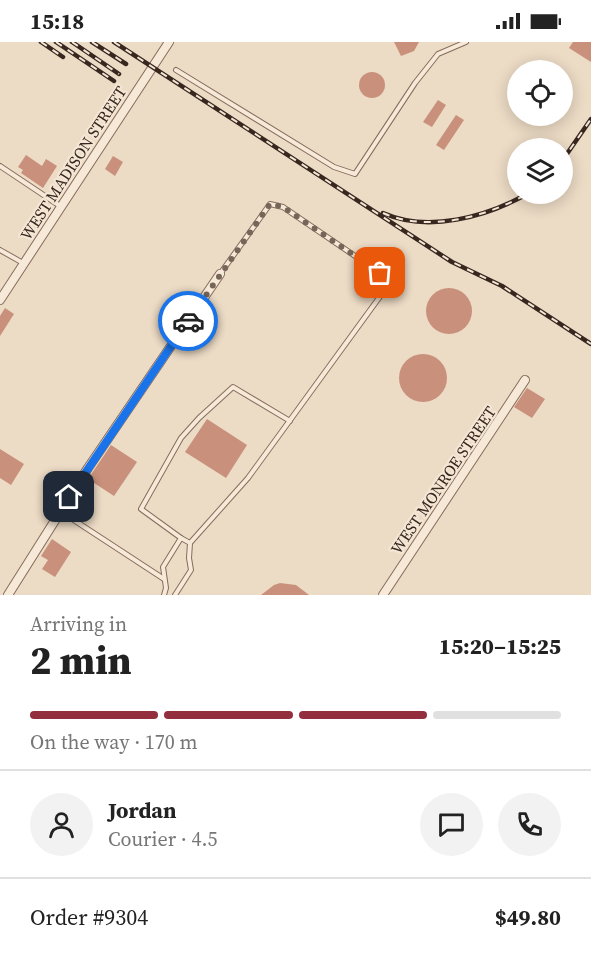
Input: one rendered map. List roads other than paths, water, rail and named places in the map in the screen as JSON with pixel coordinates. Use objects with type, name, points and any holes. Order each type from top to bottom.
[{"type":"street","name":"WEST MADISON STREET","points":[[0,300],[169,42]]},
{"type":"street","points":[[8,595],[60,511],[220,274]]},
{"type":"street","name":"WEST MONROE STREET","points":[[383,595],[525,380]]},
{"type":"lane","points":[[176,70],[334,168],[355,174],[415,83],[438,54],[466,42]]},
{"type":"lane","points":[[0,166],[61,207]]},
{"type":"lane","points":[[175,595],[191,570],[190,543],[248,478],[384,291],[380,273],[283,207],[270,204],[220,274]]},
{"type":"lane","points":[[0,250],[23,264]]},
{"type":"lane","points":[[190,543],[141,509],[181,438],[199,417],[233,387],[290,422]]},
{"type":"lane","points":[[60,511],[165,580]]},
{"type":"lane","points":[[164,595],[166,588],[164,567],[181,538]]},
{"type":"railway","points":[[41,42],[63,57]]},
{"type":"railway","points":[[56,42],[114,81]]},
{"type":"railway","points":[[72,42],[119,74]]},
{"type":"railway","points":[[92,42],[126,64]]},
{"type":"railway","points":[[114,42],[452,262],[502,286],[591,344]]},
{"type":"railway","points":[[573,145],[591,119]]},
{"type":"railway","points":[[383,213],[400,219],[438,222],[475,215],[507,204]]}]
